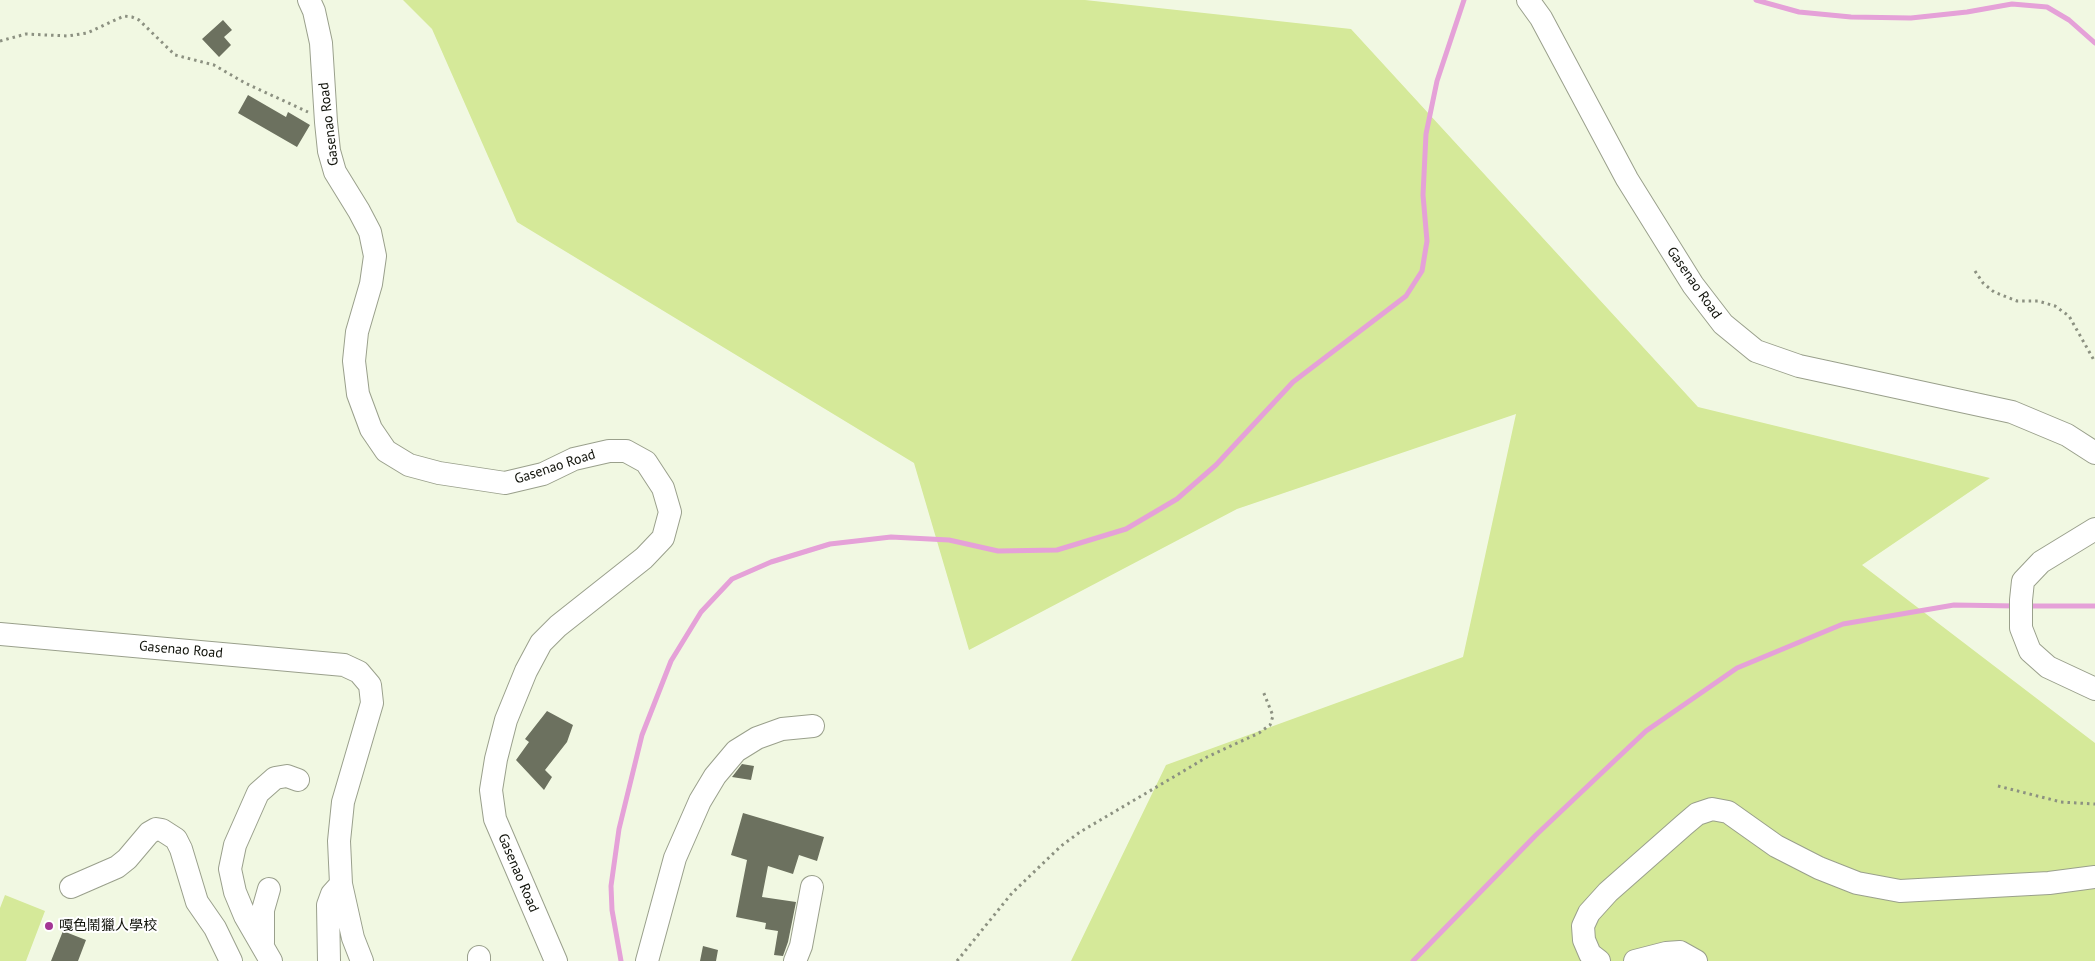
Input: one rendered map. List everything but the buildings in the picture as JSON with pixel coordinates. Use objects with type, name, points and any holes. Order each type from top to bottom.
[{"type":"street","name":"Gasenao Road","points":[[309,0],[314,11],[320,43],[329,151],[335,172],[370,232],[375,256],[371,284],[357,332],[354,360],[358,394],[371,429],[386,451],[409,465],[438,473],[505,483],[543,474],[574,459],[609,451],[626,452],[646,462],[663,488],[670,512],[663,538],[644,558],[558,626],[541,644],[526,671],[506,720],[496,759],[491,790],[495,819],[556,961]]},
{"type":"street","name":"Gasenao Road","points":[[1528,0],[1541,18],[1627,179],[1693,286],[1723,324],[1749,346],[1756,351],[1799,366],[2012,412],[2067,435],[2095,453]]},
{"type":"street","points":[[2095,530],[2041,562],[2024,581],[2021,628],[2030,650],[2048,667],[2095,689]]},
{"type":"street","name":"Gasenao Road","points":[[0,634],[344,665],[359,672],[370,685],[372,703],[343,802],[338,840],[341,884],[353,938],[362,961]]},
{"type":"street","points":[[647,961],[675,858],[700,802],[715,776],[736,750],[757,738],[782,728],[813,726]]},
{"type":"street","points":[[267,953],[245,916],[234,892],[230,868],[247,815],[258,793],[275,778],[287,776],[298,780]]},
{"type":"street","points":[[1599,961],[1590,954],[1584,940],[1583,926],[1589,913],[1608,892],[1697,814],[1712,809],[1728,812],[1776,846],[1819,868],[1857,883],[1900,891],[2049,883],[2095,877]]},
{"type":"street","points":[[71,886],[117,867],[127,859],[149,833],[156,829],[162,830],[176,839],[181,849],[197,902],[215,928],[231,961]]},
{"type":"street","points":[[329,961],[328,905],[332,894],[341,884]]},
{"type":"street","points":[[795,961],[801,946],[812,888]]},
{"type":"street","points":[[267,953],[262,925],[269,889]]},
{"type":"street","points":[[1635,961],[1666,953],[1680,952],[1696,961]]},
{"type":"path","points":[[0,41],[26,34],[68,36],[87,33],[124,16],[132,16],[139,20],[175,55],[214,64],[245,83],[299,107],[326,122]]},
{"type":"path","points":[[1975,271],[1983,283],[1994,292],[2017,301],[2038,301],[2055,306],[2069,316],[2095,362]]},
{"type":"path","points":[[957,961],[999,907],[1061,846],[1080,832],[1207,757],[1259,733],[1270,725],[1273,716],[1263,691]]},
{"type":"path","points":[[1998,786],[2061,802],[2095,804]]},
{"type":"green space","points":[[403,0],[1085,0],[1351,29],[1698,407],[1990,478],[1862,565],[2095,743],[2095,961],[1071,961],[1166,765],[1463,657],[1516,414],[1237,509],[969,650],[914,463],[517,222],[432,29]]},
{"type":"green space","points":[[5,895],[45,911],[26,961],[0,961],[0,908]]},
{"type":"waterway","points":[[621,961],[612,910],[611,886],[619,829],[642,735],[671,661],[701,612],[732,579],[771,562],[830,544],[891,537],[949,540],[998,551],[1057,550],[1126,529],[1177,499],[1216,465],[1293,382],[1406,296],[1422,271],[1427,241],[1423,195],[1426,134],[1437,81],[1464,0]]},
{"type":"waterway","points":[[1756,0],[1799,12],[1851,17],[1911,18],[1967,12],[2012,4],[2047,7],[2069,20],[2095,43]]},
{"type":"waterway","points":[[1413,961],[1536,835],[1646,731],[1737,668],[1843,624],[1954,605],[2016,606]]},
{"type":"waterway","points":[[2027,606],[2095,606]]},
{"type":"place","name":"嘎色鬧獵人學校","points":[[49,926]]}]
